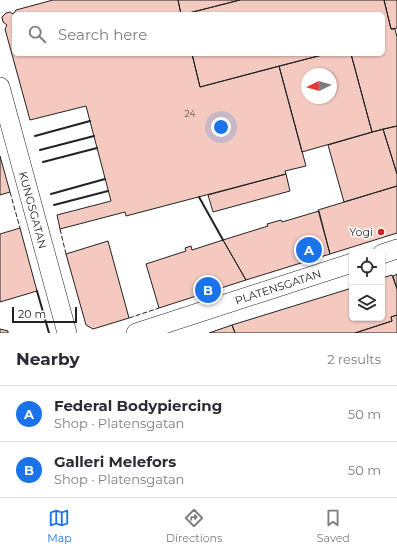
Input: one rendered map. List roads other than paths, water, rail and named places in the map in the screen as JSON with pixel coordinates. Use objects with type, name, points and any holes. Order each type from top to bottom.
[{"type":"street","name":"KUNGSGATAN","points":[[0,87],[67,333]]},
{"type":"street","points":[[385,253],[397,249]]},
{"type":"street","name":"PLATENSGATAN","points":[[136,333],[349,264]]},
{"type":"place","name":"Yogi","points":[[381,232]]},
{"type":"place","name":"Federal Bodypiercing","points":[[309,250]]},
{"type":"place","name":"Galleri Melefors","points":[[208,290]]}]
